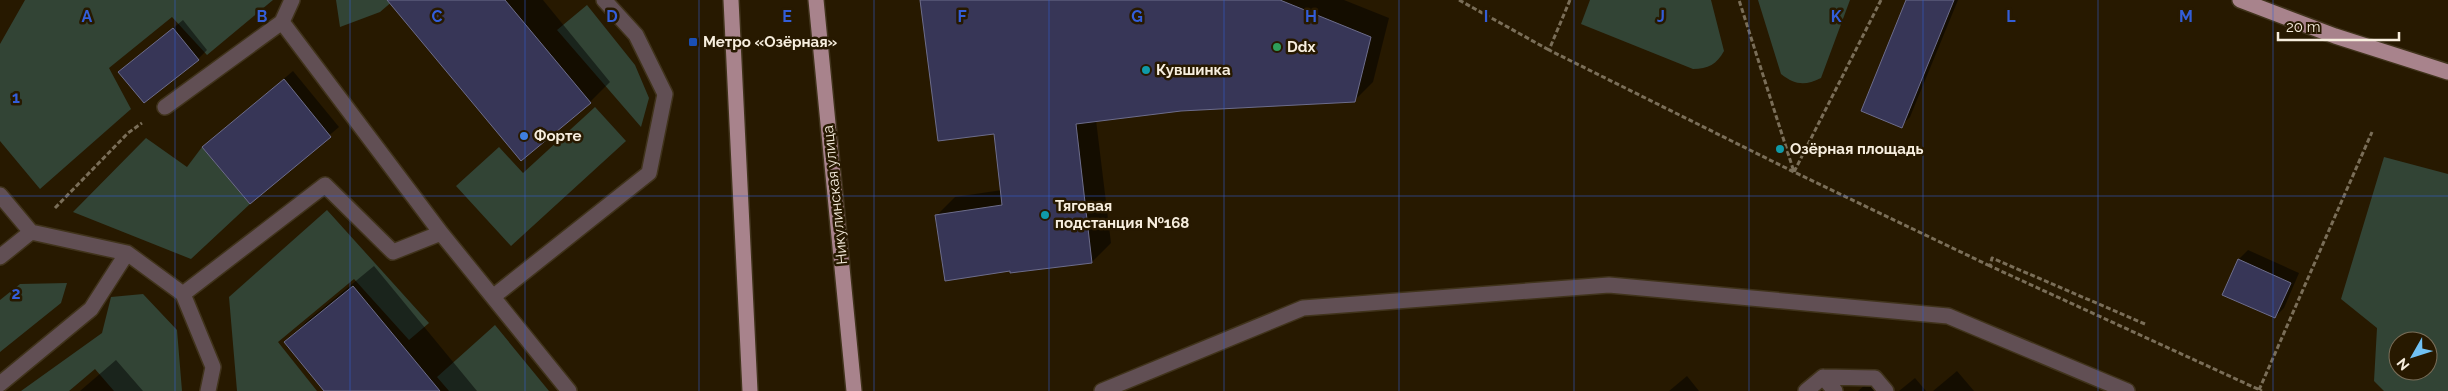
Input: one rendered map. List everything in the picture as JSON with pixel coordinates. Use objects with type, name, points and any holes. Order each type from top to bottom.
[{"type":"main road","points":[[731,0],[750,391]]},
{"type":"main road","name":"Никулинская улица","points":[[816,0],[854,391]]},
{"type":"main road","points":[[2240,0],[2335,36],[2448,72]]},
{"type":"lane","points":[[165,107],[282,22],[292,0]]},
{"type":"lane","points":[[494,296],[649,173],[665,94],[636,34],[604,0]]},
{"type":"lane","points":[[282,22],[441,233],[494,296],[569,391]]},
{"type":"lane","points":[[183,294],[325,185],[393,252],[441,233]]},
{"type":"lane","points":[[0,195],[30,232],[127,253],[183,294],[213,367],[208,391]]},
{"type":"lane","points":[[0,257],[30,232]]},
{"type":"lane","points":[[0,384],[91,309],[127,253]]},
{"type":"lane","points":[[1102,391],[1303,308],[1609,285],[1948,316],[2127,391]]},
{"type":"lane","points":[[1806,391],[1823,376],[1875,378],[1886,391]]},
{"type":"lane","points":[[1823,376],[1835,391]]},
{"type":"path","points":[[1459,0],[1549,50],[1794,172],[1990,266],[2261,390],[2372,132]]},
{"type":"path","points":[[1549,50],[1570,0]]},
{"type":"path","points":[[1739,0],[1794,172]]},
{"type":"path","points":[[1794,172],[1881,0]]},
{"type":"path","points":[[55,208],[128,133],[165,107]]},
{"type":"path","points":[[1990,266],[1992,258],[2144,324]]},
{"type":"green space","points":[[25,0],[273,0],[207,55],[172,17],[109,68],[131,109],[40,189],[0,141],[0,44]]},
{"type":"green space","points":[[336,0],[394,0],[380,12],[340,27]]},
{"type":"green space","points":[[1590,0],[1711,0],[1724,51],[1712,65],[1693,69],[1581,24]]},
{"type":"green space","points":[[1758,0],[1850,0],[1821,78],[1800,83],[1781,74]]},
{"type":"green space","points":[[587,5],[635,65],[649,98],[641,127],[557,30]]},
{"type":"green space","points":[[595,107],[626,141],[511,246],[456,186],[499,147],[523,173]]},
{"type":"green space","points":[[146,138],[187,167],[202,147],[250,204],[191,259],[73,212]]},
{"type":"green space","points":[[2384,157],[2448,174],[2448,391],[2384,391],[2374,381],[2377,328],[2341,299]]},
{"type":"green space","points":[[327,210],[429,323],[409,340],[354,279],[278,342],[317,391],[237,391],[229,297]]},
{"type":"green space","points":[[67,283],[61,303],[0,352],[0,300],[20,284]]},
{"type":"green space","points":[[143,294],[177,330],[182,391],[114,391],[95,369],[69,391],[21,391],[102,333],[111,297]]},
{"type":"green space","points":[[495,325],[549,391],[449,391],[437,377]]},
{"type":"building","points":[[387,0],[505,0],[591,103],[521,161]]},
{"type":"building","name":"Кувшинка","points":[[920,0],[1280,0],[1371,37],[1355,102],[1181,111],[1076,124],[1092,263],[1010,273],[1010,271],[945,281],[935,215],[1002,205],[994,134],[938,141]]},
{"type":"building","points":[[1906,0],[1954,0],[1902,128],[1861,111]]},
{"type":"building","points":[[173,28],[199,60],[144,103],[118,72]]},
{"type":"building","points":[[284,79],[331,137],[250,204],[202,147]]},
{"type":"building","points":[[2238,259],[2291,283],[2275,318],[2222,295]]},
{"type":"building","points":[[353,286],[440,391],[324,391],[284,342]]},
{"type":"place","name":"Метро «Озёрная»","points":[[693,42]]},
{"type":"place","name":"Ddx","points":[[1277,47]]},
{"type":"place","name":"Кувшинка","points":[[1146,70]]},
{"type":"place","name":"Форте","points":[[524,136]]},
{"type":"place","name":"Озёрная площадь","points":[[1780,149]]},
{"type":"place","name":"Тяговая подстанция №168","points":[[1045,215]]}]
